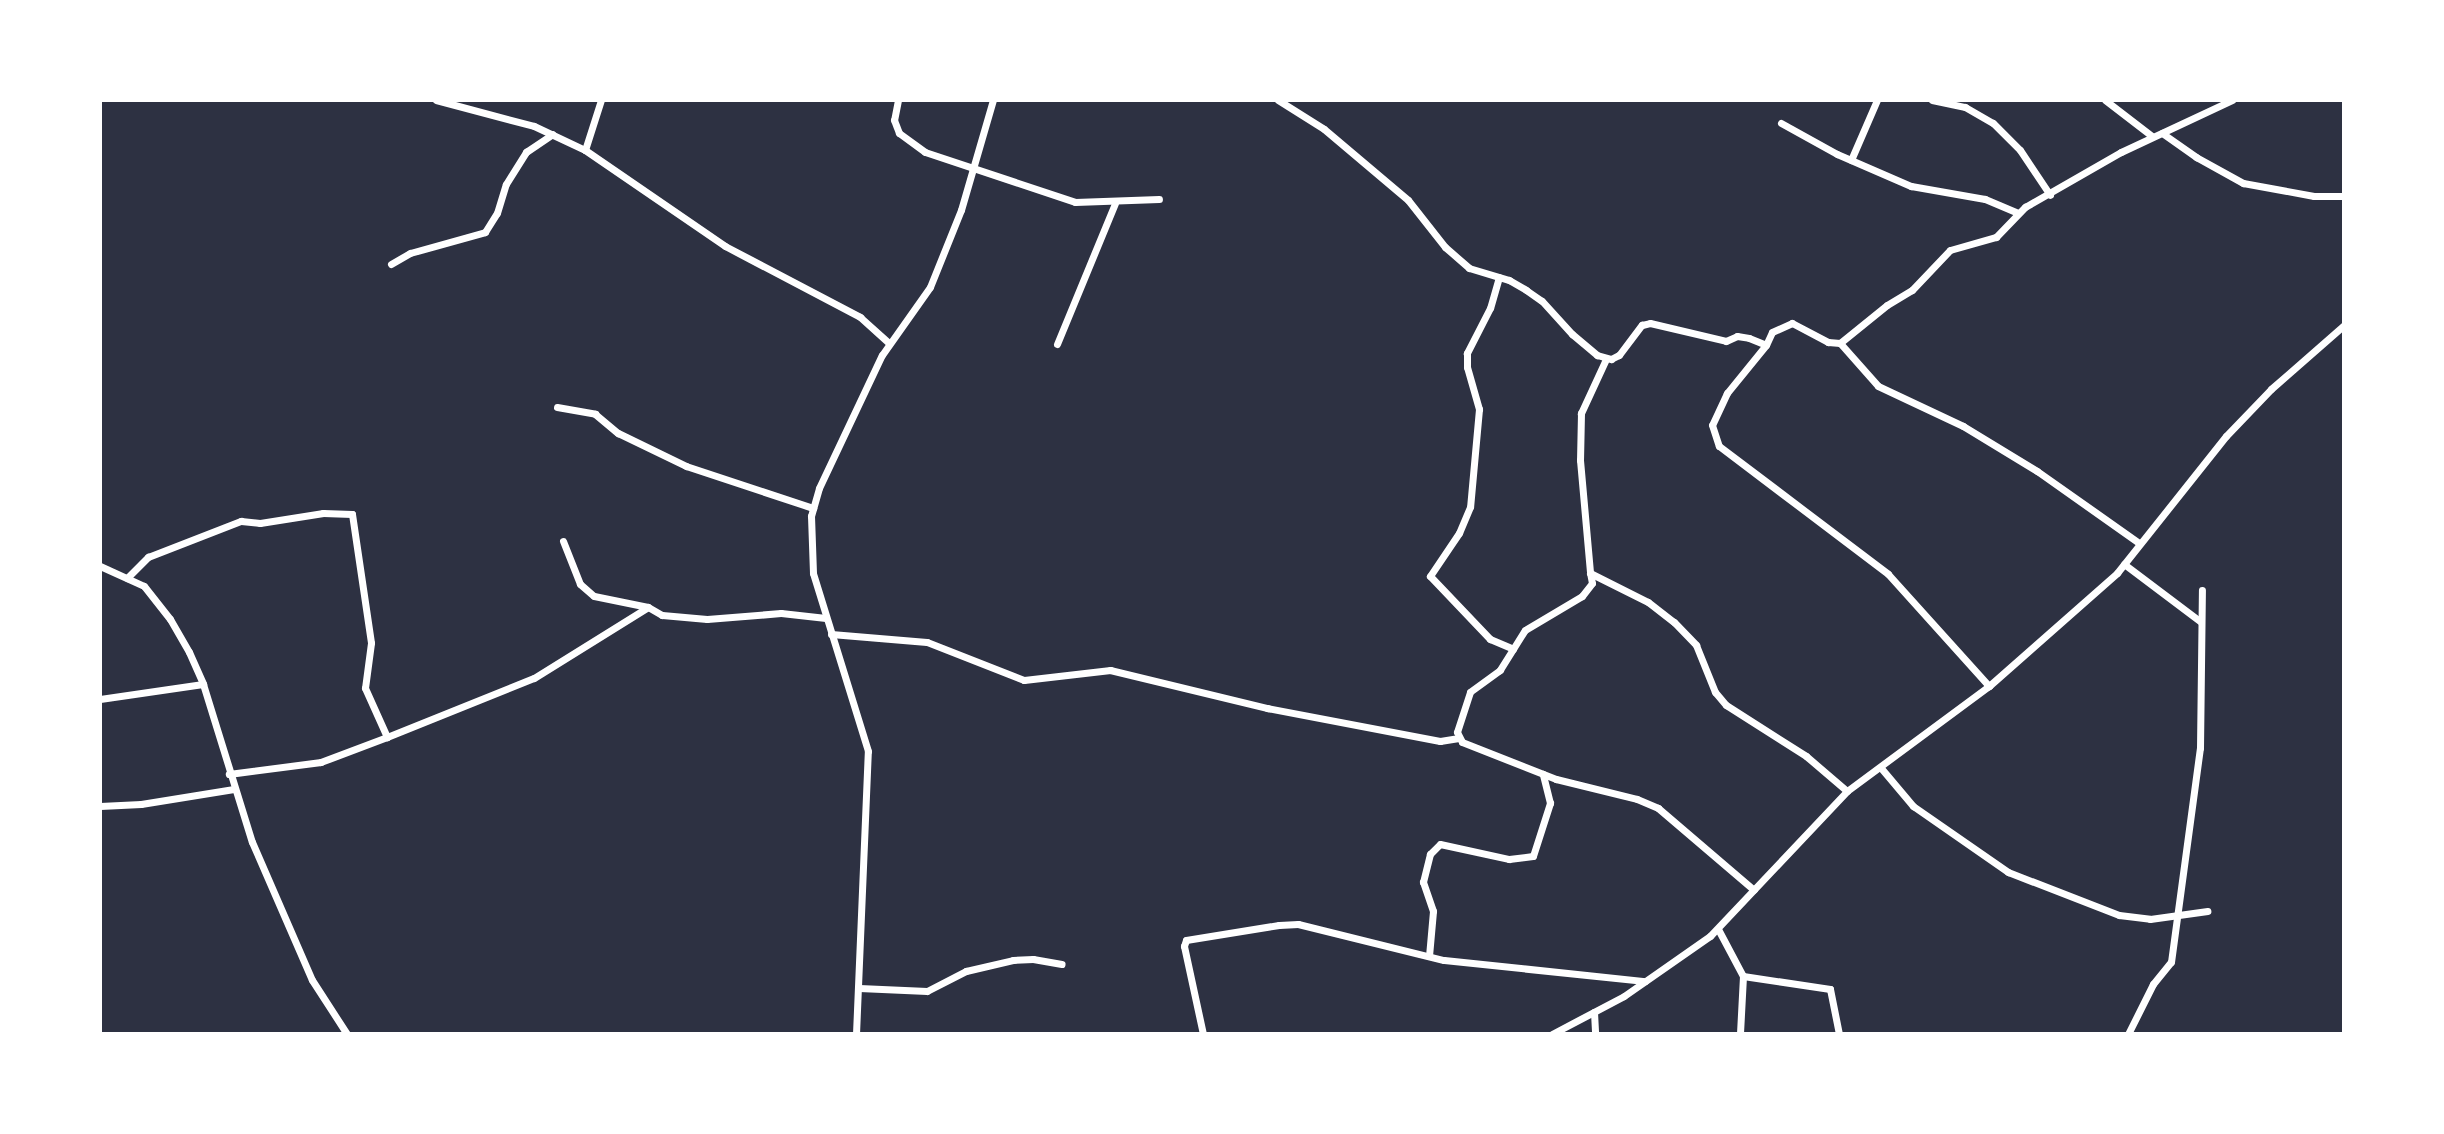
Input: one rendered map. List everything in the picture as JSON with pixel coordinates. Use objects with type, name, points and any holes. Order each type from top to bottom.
[{"type":"street","points":[[436,100],[553,134],[585,150],[725,246],[860,317],[889,343]]},
{"type":"street","points":[[585,150],[601,100]]},
{"type":"street","points":[[898,100],[894,120],[899,133],[925,152],[975,166],[1075,202],[1115,203],[1159,199]]},
{"type":"street","points":[[856,1034],[868,751],[813,573],[810,544],[813,508],[819,488],[889,343],[930,287],[975,166],[993,100]]},
{"type":"street","points":[[1278,100],[1324,129],[1408,200],[1456,259],[1469,268],[1499,277],[1542,301],[1572,334],[1606,359]]},
{"type":"street","points":[[1851,160],[1877,100]]},
{"type":"street","points":[[1932,100],[1965,107],[1993,123],[2020,150],[2050,195]]},
{"type":"street","points":[[2105,100],[2152,136]]},
{"type":"street","points":[[1989,686],[1888,574],[1719,446],[1712,425],[1727,393],[1766,345],[1772,332],[1786,323],[1828,342],[1840,343],[1887,305],[1912,290],[1950,250],[1996,237],[2018,213],[2152,136],[2232,100]]},
{"type":"street","points":[[1781,123],[1851,160],[1911,186],[1985,199],[2018,213]]},
{"type":"street","points":[[2162,133],[2243,183],[2314,196],[2344,196]]},
{"type":"street","points":[[391,264],[410,253],[485,232],[493,224],[506,184],[526,152],[553,134]]},
{"type":"street","points":[[1057,344],[1115,203]]},
{"type":"street","points":[[1499,277],[1490,308],[1467,353],[1467,367],[1479,409],[1470,507],[1459,533],[1430,576],[1490,639],[1513,649]]},
{"type":"street","points":[[1459,738],[1457,732],[1470,692],[1500,670],[1525,630],[1582,596],[1592,583],[1580,460],[1581,413],[1606,359],[1619,355],[1642,325],[1650,323],[1726,341],[1737,336],[1749,338],[1766,345]]},
{"type":"street","points":[[1552,1034],[1645,981],[1718,929],[1847,791],[1989,686],[2124,564],[2226,436],[2271,389],[2344,325]]},
{"type":"street","points":[[1840,343],[1878,386],[1976,433],[2139,543]]},
{"type":"street","points":[[557,407],[595,414],[618,433],[686,466],[813,508]]},
{"type":"street","points":[[127,578],[148,557],[241,521],[260,523],[323,513],[352,514],[371,643],[365,688],[387,737]]},
{"type":"street","points":[[563,541],[585,591],[648,607],[662,615],[707,619],[781,613],[826,618]]},
{"type":"street","points":[[2124,564],[2201,622]]},
{"type":"street","points":[[100,566],[144,586],[170,619],[203,684],[252,842],[312,980],[347,1034]]},
{"type":"street","points":[[1590,573],[1648,602],[1674,622],[1696,645],[1715,692],[1726,705],[1806,756],[1847,791]]},
{"type":"street","points":[[2128,1034],[2153,984],[2171,962],[2200,748],[2202,590]]},
{"type":"street","points":[[229,774],[321,762],[387,737],[534,678],[648,607]]},
{"type":"street","points":[[831,634],[927,642],[1024,680],[1110,670],[1267,708],[1440,741],[1459,738],[1543,774],[1658,808],[1754,890]]},
{"type":"street","points":[[100,699],[203,684]]},
{"type":"street","points":[[1881,768],[1913,806],[2008,872],[2119,915],[2150,919],[2207,911]]},
{"type":"street","points":[[1429,956],[1433,911],[1423,882],[1430,854],[1440,844],[1509,859],[1533,856],[1550,803],[1543,774]]},
{"type":"street","points":[[100,806],[141,804],[234,789]]},
{"type":"street","points":[[1203,1034],[1184,946],[1192,938],[1298,924],[1429,956],[1645,981]]},
{"type":"street","points":[[1718,929],[1743,976],[1740,1034]]},
{"type":"street","points":[[859,988],[927,991],[966,971],[1013,960],[1033,959],[1062,964]]},
{"type":"street","points":[[1743,976],[1830,989],[1839,1034]]},
{"type":"street","points":[[1594,1012],[1595,1034]]}]
